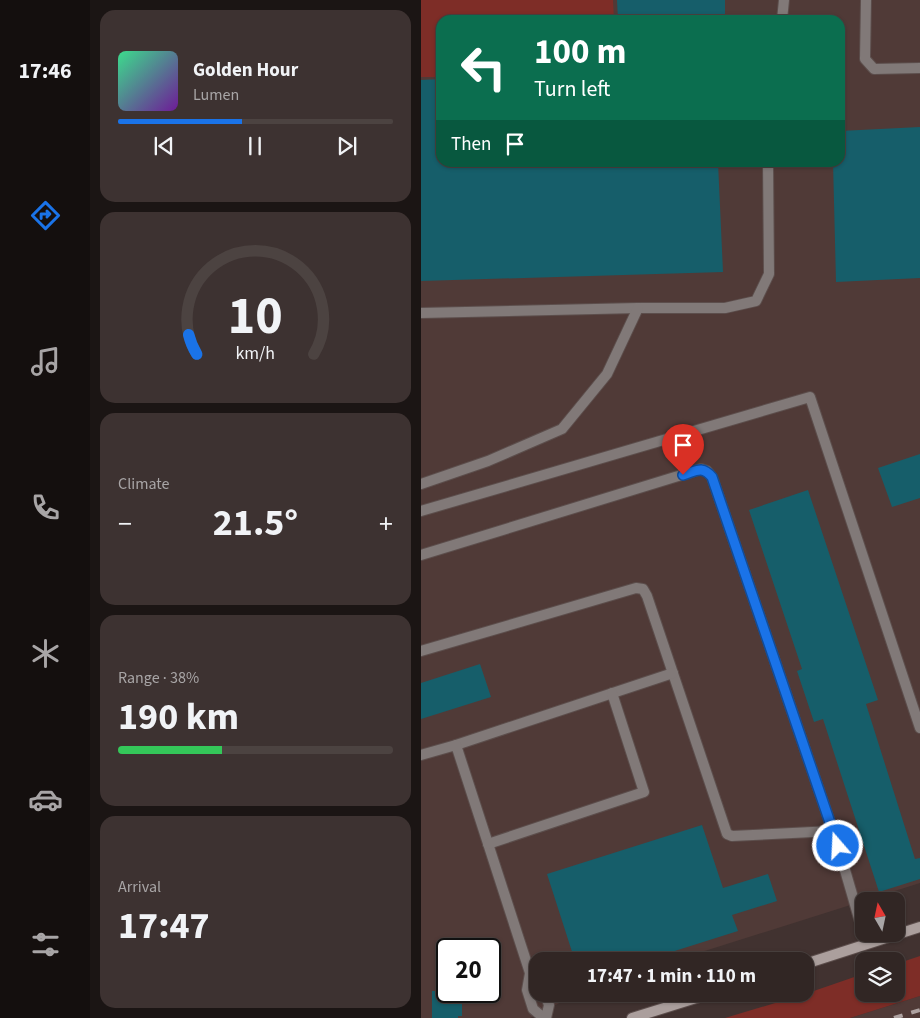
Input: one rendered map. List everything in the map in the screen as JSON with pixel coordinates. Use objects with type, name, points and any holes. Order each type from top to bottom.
[{"type":"main road","points":[[905,930],[920,928]]},
{"type":"main road","points":[[814,960],[855,941]]},
{"type":"main road","points":[[633,1018],[684,1002]]},
{"type":"lane","points":[[782,15],[784,0]]},
{"type":"lane","points":[[866,0],[865,59],[874,69],[920,68]]},
{"type":"lane","points":[[421,313],[725,308],[756,301],[769,274],[768,167]]},
{"type":"lane","points":[[421,484],[488,461],[562,429],[607,374],[638,308]]},
{"type":"lane","points":[[421,511],[810,397],[920,728]]},
{"type":"lane","points":[[421,555],[701,470],[707,471],[712,477],[833,831],[855,903]]},
{"type":"lane","points":[[421,651],[636,588],[643,589],[647,596],[727,834],[732,836],[833,831]]},
{"type":"lane","points":[[421,755],[612,694],[673,672]]},
{"type":"lane","points":[[488,844],[645,792],[612,694]]},
{"type":"lane","points":[[456,745],[529,963]]},
{"type":"lane","points":[[531,1002],[533,1009],[545,1018],[549,1005],[548,1002]]},
{"type":"shaded area","points":[[421,0],[920,0],[920,883],[892,892],[855,892],[855,904],[702,952],[529,952],[529,1002],[561,1002],[530,1018],[421,1018]]},
{"type":"shaded area","points":[[421,0],[613,0],[614,15],[436,15],[436,77],[421,77]]},
{"type":"shaded area","points":[[920,956],[920,996],[905,1001],[905,961]]},
{"type":"shaded area","points":[[855,977],[855,1002],[901,1002],[850,1018],[725,1018],[778,1002],[814,1002],[814,991]]},
{"type":"shaded area","points":[[920,996],[920,1018],[850,1018],[905,1002]]},
{"type":"building","points":[[617,0],[725,0],[725,15],[618,15]]},
{"type":"building","points":[[436,79],[436,167],[718,167],[723,272],[421,281],[421,80]]},
{"type":"building","points":[[920,127],[920,278],[836,282],[833,167],[845,167],[845,131]]},
{"type":"building","points":[[920,454],[920,498],[892,507],[878,468]]},
{"type":"building","points":[[808,490],[878,700],[866,704],[915,859],[920,858],[920,879],[879,892],[823,719],[814,722],[797,671],[802,669],[749,510]]},
{"type":"building","points":[[480,664],[491,697],[421,719],[421,683]]},
{"type":"building","points":[[702,825],[723,888],[768,874],[777,901],[732,915],[738,931],[672,952],[572,952],[547,874]]},
{"type":"building","points":[[432,991],[436,991],[436,1003],[462,1003],[462,1016],[458,1016],[458,1018],[432,1018]]},
{"type":"railway","points":[[894,1018],[920,1010]]},
{"type":"route","points":[[683,475],[701,470],[707,471],[712,477],[838,846]]}]
